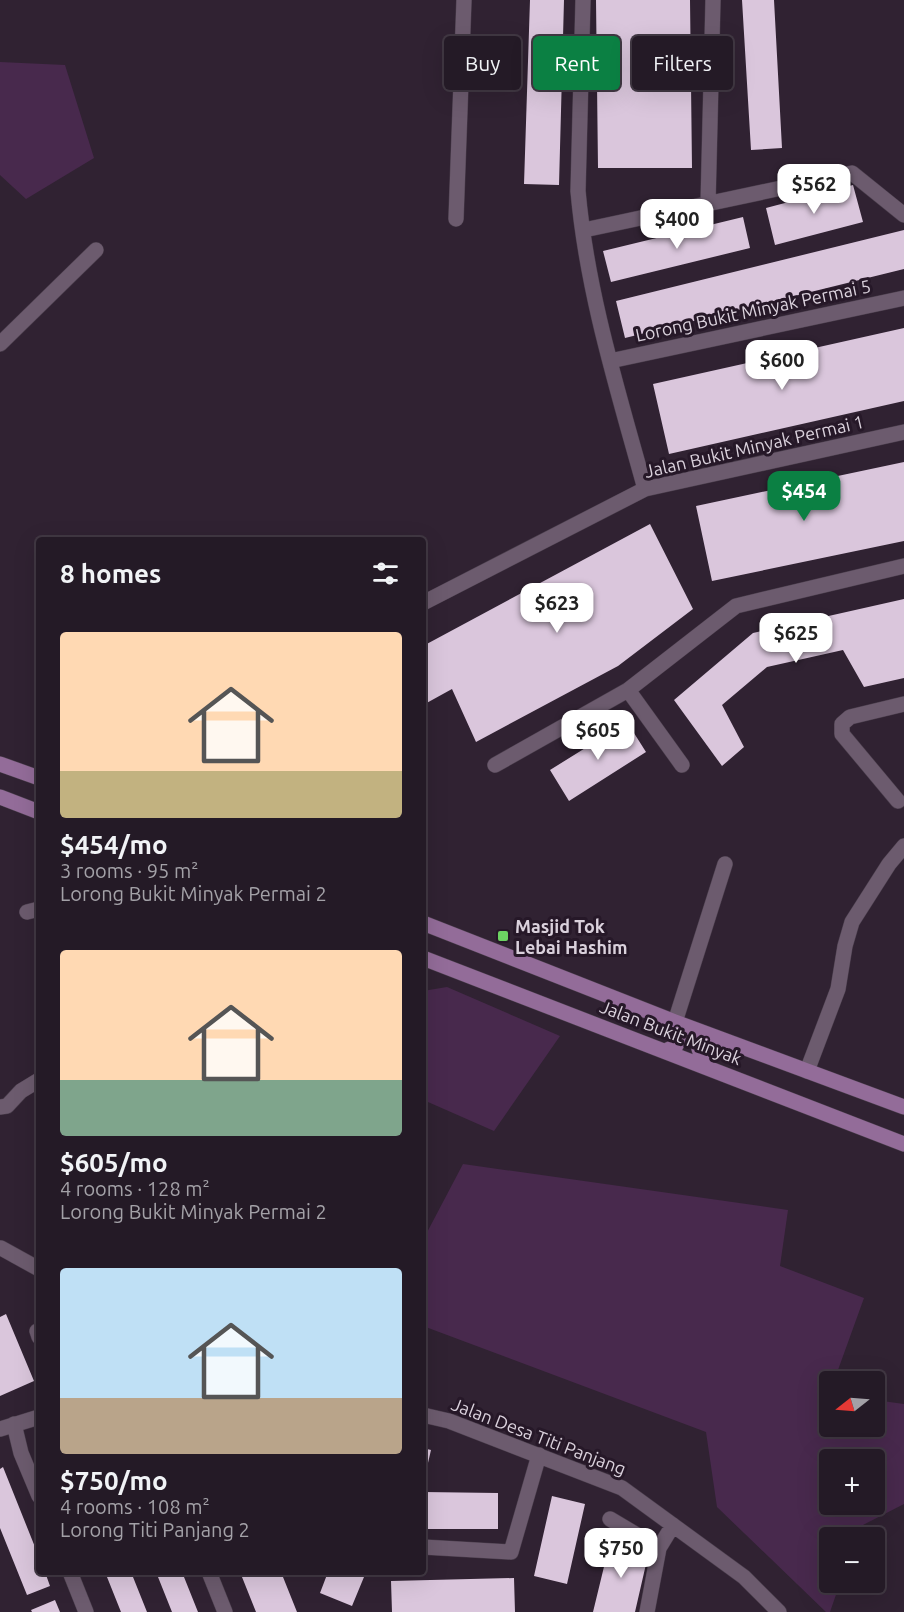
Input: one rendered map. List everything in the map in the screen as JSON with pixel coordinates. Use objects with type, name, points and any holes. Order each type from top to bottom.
[{"type":"main road","points":[[0,765],[36,777]]},
{"type":"main road","points":[[0,797],[36,811]]},
{"type":"main road","name":"Jalan Bukit Minyak","points":[[426,924],[711,1036],[904,1107]]},
{"type":"main road","name":"Jalan Bukit Minyak","points":[[426,959],[904,1144]]},
{"type":"main road","points":[[665,1051],[676,1046],[679,1034],[675,1022]]},
{"type":"main road","points":[[705,1066],[699,1049],[703,1039],[711,1036]]},
{"type":"street","points":[[456,219],[464,0]]},
{"type":"street","points":[[583,0],[579,191],[594,299],[645,489]]},
{"type":"street","points":[[708,204],[713,0]]},
{"type":"street","points":[[584,230],[852,173],[904,215]]},
{"type":"street","points":[[0,344],[96,250]]},
{"type":"street","name":"Lorong Bukit Minyak Permai 5","points":[[610,361],[904,298]]},
{"type":"street","name":"Jalan Bukit Minyak Permai 1","points":[[426,601],[645,489],[904,432]]},
{"type":"street","points":[[495,765],[628,690],[736,606],[904,566]]},
{"type":"street","points":[[628,690],[682,765]]},
{"type":"street","points":[[898,801],[842,734],[842,724],[850,717],[904,704]]},
{"type":"street","points":[[807,1071],[837,989],[852,922],[889,864],[904,846]]},
{"type":"street","points":[[675,1022],[725,864]]},
{"type":"street","points":[[0,1107],[7,1106],[21,1091],[36,1082]]},
{"type":"street","points":[[1,1248],[36,1267]]},
{"type":"street","name":"Jalan Desa Titi Panjang","points":[[426,1416],[449,1421],[622,1488],[744,1577],[779,1612]]},
{"type":"street","points":[[36,1418],[7,1427],[36,1489]]},
{"type":"street","points":[[426,1547],[511,1552],[538,1455]]},
{"type":"street","points":[[610,1519],[659,1548]]},
{"type":"street","points":[[647,1612],[659,1548],[673,1524]]},
{"type":"street","points":[[71,1575],[86,1612]]},
{"type":"street","points":[[210,1575],[225,1612]]},
{"type":"shaded area","points":[[0,62],[65,65],[94,158],[26,199],[0,175]]},
{"type":"shaded area","points":[[447,987],[560,1036],[494,1131],[428,1102],[426,990]]},
{"type":"shaded area","points":[[463,1164],[788,1210],[780,1266],[864,1298],[838,1371],[819,1371],[819,1437],[885,1437],[885,1401],[904,1404],[904,1504],[885,1514],[885,1449],[819,1449],[819,1515],[882,1515],[859,1527],[819,1527],[819,1593],[837,1593],[830,1612],[826,1612],[717,1507],[706,1432],[426,1327],[426,1234]]},
{"type":"building","points":[[530,0],[564,0],[563,36],[533,36],[533,90],[562,90],[559,185],[524,184]]},
{"type":"building","points":[[596,0],[690,0],[690,36],[632,36],[632,90],[691,90],[692,168],[598,168],[597,90],[620,90],[620,36],[596,36]]},
{"type":"building","points":[[742,0],[774,0],[782,148],[751,150]]},
{"type":"building","points":[[853,185],[863,222],[775,245],[766,208]]},
{"type":"building","points":[[743,217],[750,248],[611,282],[603,251]]},
{"type":"building","points":[[904,230],[904,269],[625,338],[616,301]]},
{"type":"building","points":[[904,328],[904,401],[669,454],[653,384]]},
{"type":"building","points":[[904,462],[904,541],[712,581],[696,506]]},
{"type":"building","points":[[650,524],[693,609],[618,666],[476,742],[452,689],[426,703],[426,644]]},
{"type":"building","points":[[904,599],[904,678],[864,687],[843,650],[767,667],[722,705],[744,747],[722,766],[674,700],[753,633]]},
{"type":"building","points":[[627,722],[646,752],[569,801],[550,770]]},
{"type":"building","points":[[6,1314],[34,1381],[0,1396],[0,1317]]},
{"type":"building","points":[[426,1449],[431,1450],[426,1471]]},
{"type":"building","points":[[3,1467],[36,1550],[36,1575],[46,1575],[50,1586],[27,1595],[0,1528],[0,1469]]},
{"type":"building","points":[[426,1492],[498,1493],[498,1529],[426,1529]]},
{"type":"building","points":[[552,1496],[585,1504],[567,1584],[534,1576]]},
{"type":"building","points":[[610,1542],[649,1551],[635,1612],[593,1612]]},
{"type":"building","points":[[106,1575],[132,1575],[147,1612],[121,1612]]},
{"type":"building","points":[[157,1575],[183,1575],[198,1612],[172,1612]]},
{"type":"building","points":[[241,1575],[282,1575],[297,1612],[256,1612]]},
{"type":"building","points":[[327,1575],[364,1577],[352,1606],[320,1593]]},
{"type":"building","points":[[514,1578],[515,1612],[392,1612],[391,1581]]},
{"type":"building","points":[[55,1600],[60,1612],[32,1612],[31,1610]]},
{"type":"place","name":"Masjid Tok Lebai Hashim","points":[[503,936]]}]
